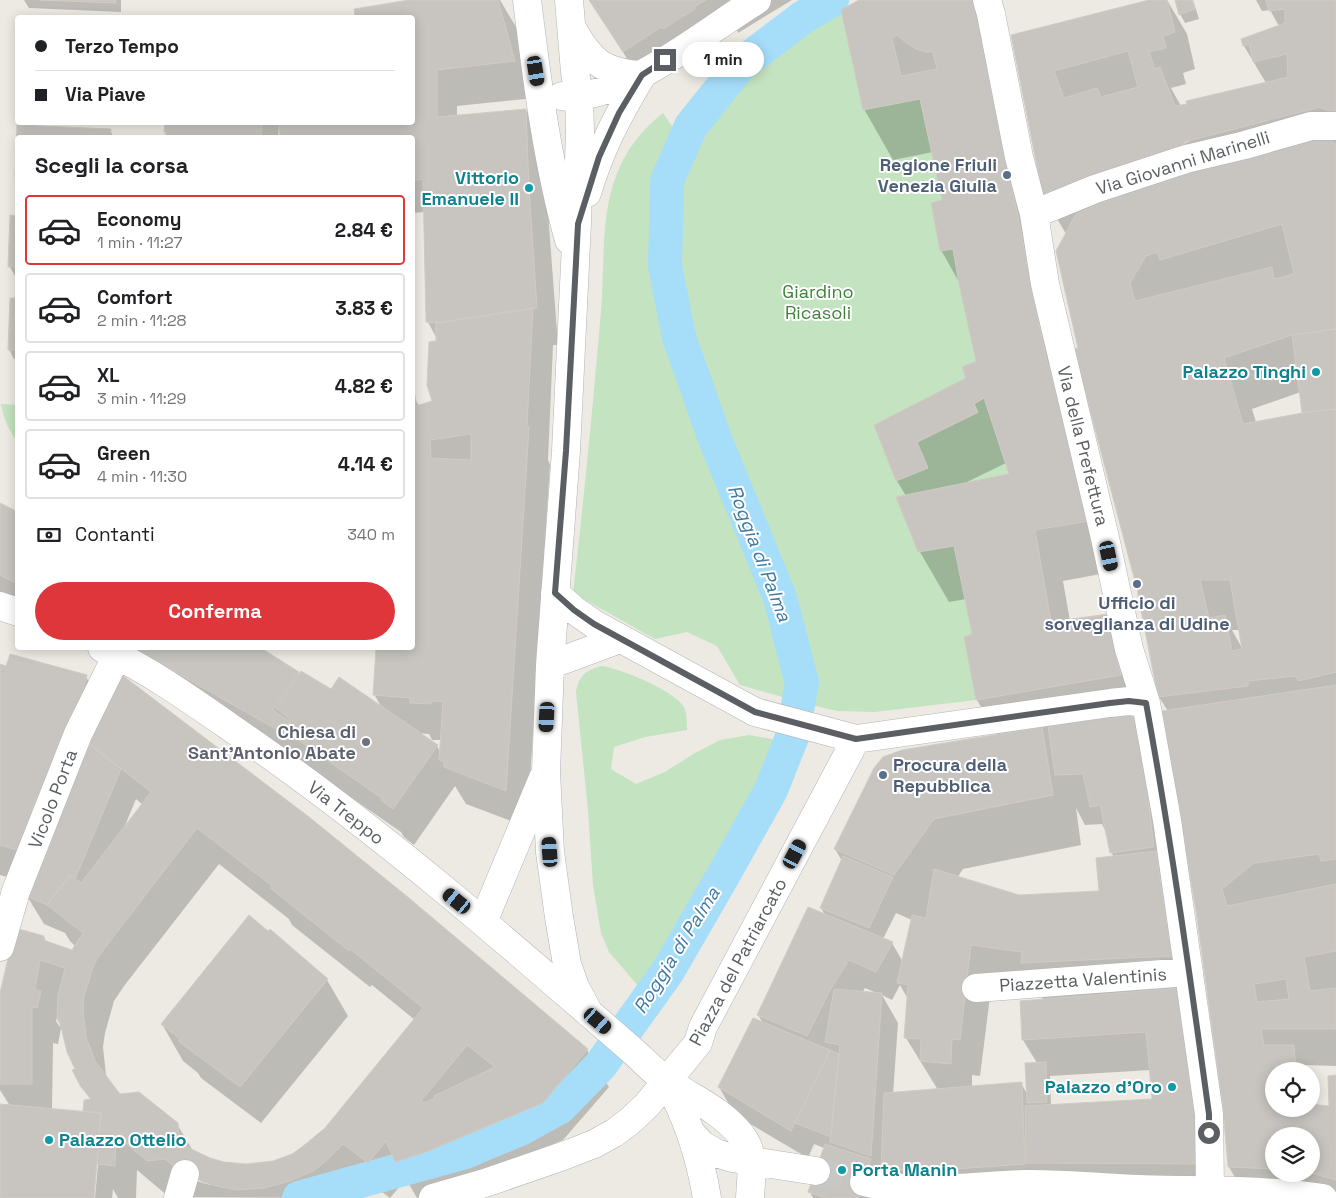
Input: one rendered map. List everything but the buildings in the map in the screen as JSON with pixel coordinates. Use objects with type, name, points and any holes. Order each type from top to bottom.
[{"type":"street","points":[[527,0],[557,198],[575,261]]},
{"type":"street","points":[[557,198],[561,172],[568,152],[580,132],[642,75],[757,0]]},
{"type":"street","name":"Via della Prefettura","points":[[987,0],[1019,157],[1034,214],[1045,284],[1106,538],[1129,649],[1146,703],[1167,820],[1209,1114],[1210,1189]]},
{"type":"street","points":[[570,13],[590,57],[612,71],[642,75]]},
{"type":"street","points":[[570,13],[579,96],[578,224],[566,451],[550,665],[546,772],[550,852],[566,955],[575,987],[598,1021]]},
{"type":"street","points":[[539,85],[560,96],[579,96],[613,87],[642,75]]},
{"type":"street","points":[[578,224],[593,171],[604,143],[619,113],[642,75]]},
{"type":"street","name":"Via Giovanni Marinelli","points":[[1034,214],[1095,189],[1186,159],[1246,145],[1311,126],[1336,126]]},
{"type":"street","points":[[555,593],[574,610],[620,639],[755,712],[856,739],[1110,703],[1129,701],[1146,703]]},
{"type":"street","points":[[0,606],[15,611]]},
{"type":"street","points":[[550,665],[620,639]]},
{"type":"street","name":"Via Treppo","points":[[110,651],[191,700],[323,794],[484,922]]},
{"type":"street","name":"Vicolo Porta","points":[[0,947],[16,892],[110,651]]},
{"type":"street","name":"Piazza del Patriarcato","points":[[433,1198],[493,1180],[594,1144],[614,1133],[647,1105],[698,1043],[703,1027],[856,739]]},
{"type":"street","points":[[546,772],[484,922],[667,1081],[714,1109],[732,1125],[750,1149],[752,1161],[750,1198]]},
{"type":"street","name":"Piazzetta Valentinis","points":[[976,988],[1190,972]]},
{"type":"street","points":[[667,1081],[679,1101],[693,1135],[702,1168],[707,1198]]},
{"type":"street","points":[[693,1135],[702,1145],[716,1153],[732,1158],[816,1171]]},
{"type":"street","points":[[864,1182],[878,1186],[934,1190],[1024,1184],[1142,1189],[1210,1189],[1296,1194],[1323,1198]]},
{"type":"green space","name":"Giardino Ricasoli","points":[[841,10],[920,99],[942,200],[931,203],[940,250],[953,249],[976,361],[962,367],[966,378],[874,425],[897,481],[928,468],[917,443],[978,413],[974,404],[984,398],[1009,474],[896,497],[918,552],[954,546],[972,634],[964,637],[976,700],[875,712],[837,711],[812,705],[813,686],[809,664],[791,602],[735,470],[697,363],[687,327],[677,263],[674,193],[680,169],[693,139],[735,89],[759,66]]},
{"type":"green space","points":[[663,113],[681,139],[661,179],[658,271],[660,292],[674,343],[777,604],[794,684],[790,699],[740,685],[717,646],[687,632],[655,639],[573,593],[595,382],[607,209],[616,176],[625,157],[648,126]]},
{"type":"green space","points":[[1,404],[15,405],[15,438],[7,424]]},
{"type":"green space","points":[[602,666],[634,676],[658,687],[678,700],[685,709],[687,730],[645,737],[614,747],[611,769],[636,784],[665,772],[720,740],[749,735],[782,741],[705,887],[640,988],[609,952],[601,933],[593,885],[588,810],[576,692],[579,681],[584,674]]},
{"type":"waterway","name":"Roggia di Palma","points":[[299,1198],[465,1152],[520,1129],[560,1107],[600,1066],[668,971],[771,790],[792,737],[802,683],[780,598],[715,439],[679,337],[665,266],[667,181],[691,126],[740,65],[802,18],[832,0]]},
{"type":"tunnel","points":[[816,1171],[864,1182]]},
{"type":"place","name":"Regione Friuli Venezia Giulia","points":[[1007,175]]},
{"type":"place","name":"Vittorio Emanuele II","points":[[529,188]]},
{"type":"place","name":"Palazzo Tinghi","points":[[1316,372]]},
{"type":"place","name":"Ufficio di sorveglianza di Udine","points":[[1137,584]]},
{"type":"place","name":"Chiesa di Sant'Antonio Abate","points":[[366,742]]},
{"type":"place","name":"Procura della Repubblica","points":[[883,775]]},
{"type":"place","name":"Palazzo d'Oro","points":[[1172,1087]]},
{"type":"place","name":"Palazzo Ottelio","points":[[49,1140]]},
{"type":"place","name":"Porta Manin","points":[[842,1170]]},
{"type":"route","points":[[665,60],[642,75],[619,113],[593,171],[578,224],[566,451],[555,593],[594,624],[755,712],[856,739],[1110,703],[1129,701],[1146,703],[1167,820],[1190,972],[1209,1114],[1209,1133]]}]
